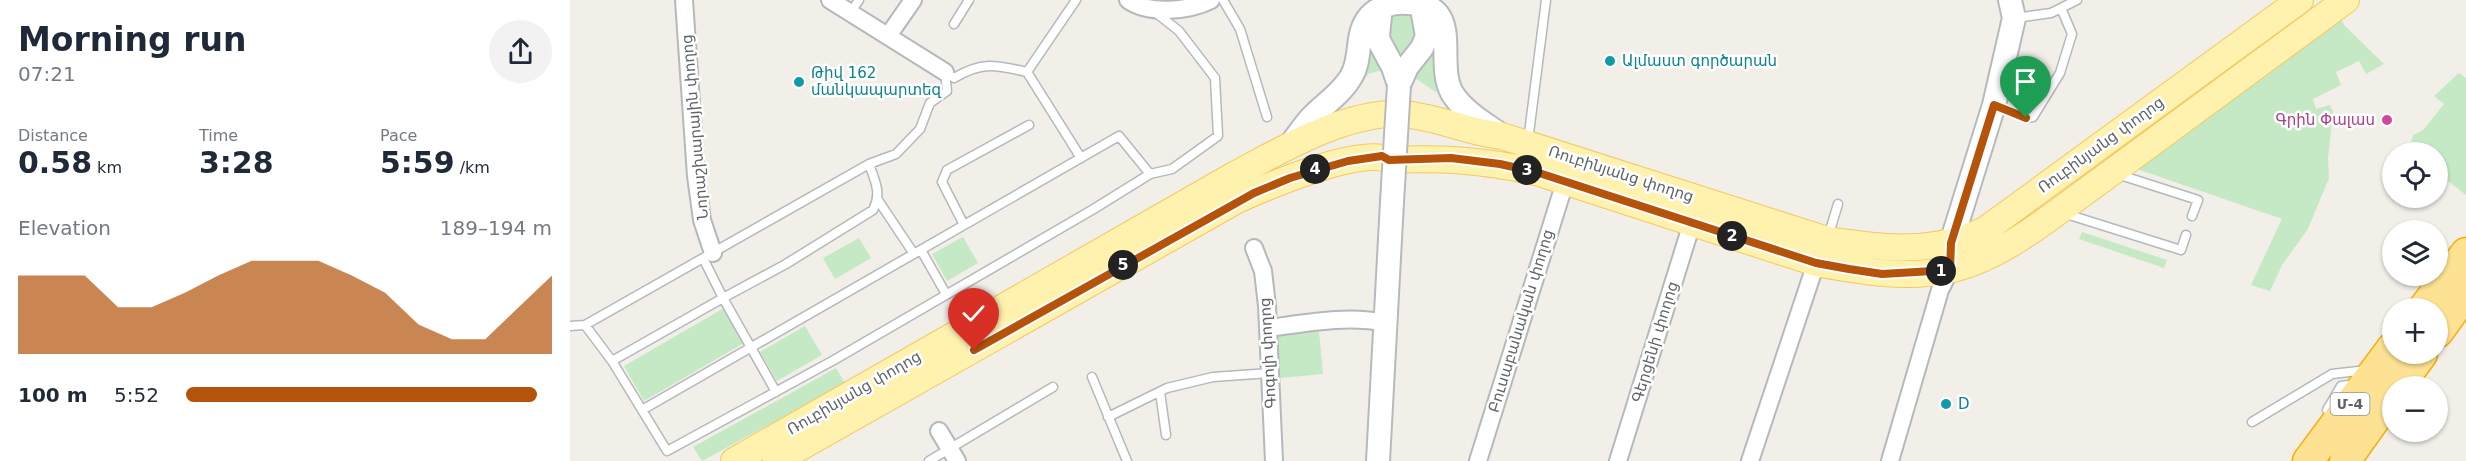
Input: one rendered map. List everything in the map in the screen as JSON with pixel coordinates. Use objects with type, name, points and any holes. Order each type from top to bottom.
[{"type":"highway","points":[[2431,298],[2466,253]]},
{"type":"highway","points":[[2448,318],[2466,293]]},
{"type":"highway","name":"Մ-4","points":[[2387,376],[2406,364]]},
{"type":"highway","name":"Մ-4","points":[[2306,458],[2382,380]]},
{"type":"highway","name":"Մ-4","points":[[2345,461],[2382,383]]},
{"type":"main road","name":"Ռուբինյանց փողոց","points":[[782,460],[1238,201],[1318,168],[1348,161],[1382,156],[1389,160],[1451,158],[1500,164],[1565,182],[1692,223],[1822,252],[1880,248],[1912,249],[1951,243],[1985,230],[2300,0]]},
{"type":"main road","name":"Ռուբինյանց փողոց","points":[[734,461],[1290,145],[1341,124],[1401,114],[1502,136],[1882,274],[1957,273],[1981,260],[2006,253],[2057,211],[2346,0]]},
{"type":"main road","points":[[1381,116],[1377,138],[1380,143],[1379,149],[1384,153],[1382,156]]},
{"type":"main road","points":[[1425,158],[1430,144],[1431,129],[1426,118]]},
{"type":"street","name":"Նորաշխարային փողոց","points":[[684,0],[696,176],[708,255]]},
{"type":"street","points":[[831,0],[855,7],[888,36],[945,72]]},
{"type":"street","points":[[888,36],[913,0]]},
{"type":"street","points":[[1128,0],[1150,8],[1174,9],[1211,0]]},
{"type":"street","points":[[1290,145],[1310,119],[1340,92],[1350,79],[1355,70],[1360,34],[1369,17],[1382,7],[1428,2]]},
{"type":"street","points":[[1378,461],[1399,85],[1407,67],[1422,48],[1427,36],[1428,2]]},
{"type":"street","points":[[1428,2],[1442,20],[1448,79],[1452,92],[1477,118],[1502,136]]},
{"type":"street","points":[[1382,7],[1379,41],[1393,67],[1399,85]]},
{"type":"street","points":[[1890,461],[1940,290],[1957,273],[1951,243],[1994,105],[2012,9]]},
{"type":"street","name":"Բուսաբանական փողոց","points":[[1478,461],[1565,182]]},
{"type":"street","name":"Գերցենի փողոց","points":[[1618,461],[1692,223]]},
{"type":"street","name":"Գոգոլի փողոց","points":[[1254,248],[1263,271],[1274,461]]},
{"type":"street","points":[[1750,461],[1822,252]]},
{"type":"street","points":[[1268,328],[1329,321],[1373,320],[1386,323]]},
{"type":"street","points":[[939,431],[953,455]]},
{"type":"lane","points":[[954,24],[969,0]]},
{"type":"lane","points":[[1027,72],[1076,0]]},
{"type":"lane","points":[[1223,0],[1240,29],[1267,117]]},
{"type":"lane","points":[[1527,145],[1546,0]]},
{"type":"lane","points":[[2012,9],[2051,13],[2077,0]]},
{"type":"lane","points":[[585,325],[612,361],[667,451],[776,392],[1092,210],[1150,174],[1172,169],[1218,136],[1215,78],[1179,31],[1150,8]]},
{"type":"lane","points":[[1994,105],[2026,118],[2033,117],[2060,73],[2072,34],[2061,8]]},
{"type":"lane","points":[[945,72],[954,78],[970,69],[992,64],[1027,72],[1081,158]]},
{"type":"lane","points":[[570,326],[585,325],[869,164],[896,154],[920,129],[930,103],[947,91],[945,72]]},
{"type":"lane","points":[[964,225],[942,182],[947,170],[1029,125]]},
{"type":"lane","points":[[642,410],[1119,136],[1150,174]]},
{"type":"lane","points":[[612,361],[786,264],[873,210],[878,201],[878,189],[869,164]]},
{"type":"lane","points":[[2112,172],[2198,200],[2192,216]]},
{"type":"lane","points":[[878,201],[917,252],[945,294]]},
{"type":"lane","points":[[1822,252],[1838,204]]},
{"type":"lane","points":[[2045,235],[2057,211],[2181,250],[2186,235]]},
{"type":"lane","points":[[708,255],[723,298],[776,392]]},
{"type":"lane","points":[[1108,417],[1160,392],[1213,377],[1270,373]]},
{"type":"lane","points":[[2252,422],[2332,374],[2382,377]]},
{"type":"lane","points":[[1092,377],[1127,461]]},
{"type":"lane","points":[[2327,410],[2341,386],[2382,378]]},
{"type":"lane","points":[[929,461],[953,455],[1053,387]]},
{"type":"lane","points":[[1160,392],[1166,435]]},
{"type":"green space","points":[[1399,13],[1413,16],[1422,28],[1401,67],[1383,40],[1390,17]]},
{"type":"green space","points":[[2338,16],[2346,27],[2384,64],[2366,74],[2359,61],[2336,72],[2341,85],[2313,99],[2316,109],[2330,105],[2333,111],[2328,159],[2329,178],[2308,229],[2282,265],[2270,291],[2251,285],[2282,219],[2137,169]]},
{"type":"green space","points":[[1366,36],[1385,69],[1368,74],[1349,99],[1356,86]]},
{"type":"green space","points":[[1436,39],[1433,65],[1437,93],[1415,78],[1415,72]]},
{"type":"green space","points":[[2459,73],[2466,78],[2466,195],[2448,181],[2448,142],[2411,142],[2413,135],[2423,130],[2444,104],[2434,96]]},
{"type":"green space","points":[[2082,232],[2167,260],[2164,268],[2079,239]]},
{"type":"green space","points":[[963,237],[978,263],[947,281],[932,254]]},
{"type":"green space","points":[[859,238],[871,258],[835,279],[823,258]]},
{"type":"green space","points":[[724,308],[744,343],[644,401],[624,366]]},
{"type":"green space","points":[[805,326],[822,355],[777,381],[760,352]]},
{"type":"green space","points":[[1319,331],[1323,374],[1280,378],[1276,335]]},
{"type":"green space","points":[[836,368],[845,383],[702,461],[693,447]]},
{"type":"place","name":"Ալմաստ գործարան","points":[[1610,61]]},
{"type":"place","name":"Թիվ 162 մանկապարտեզ","points":[[799,82]]},
{"type":"place","name":"Գրին Փալաս","points":[[2387,120]]},
{"type":"place","name":"D","points":[[1946,404]]},
{"type":"route","points":[[974,350],[1238,201],[1269,186],[1318,168],[1382,156],[1389,160],[1451,158],[1482,161],[1536,172],[1816,263],[1882,274],[1950,270],[1951,243],[1994,105],[2026,118]]}]
